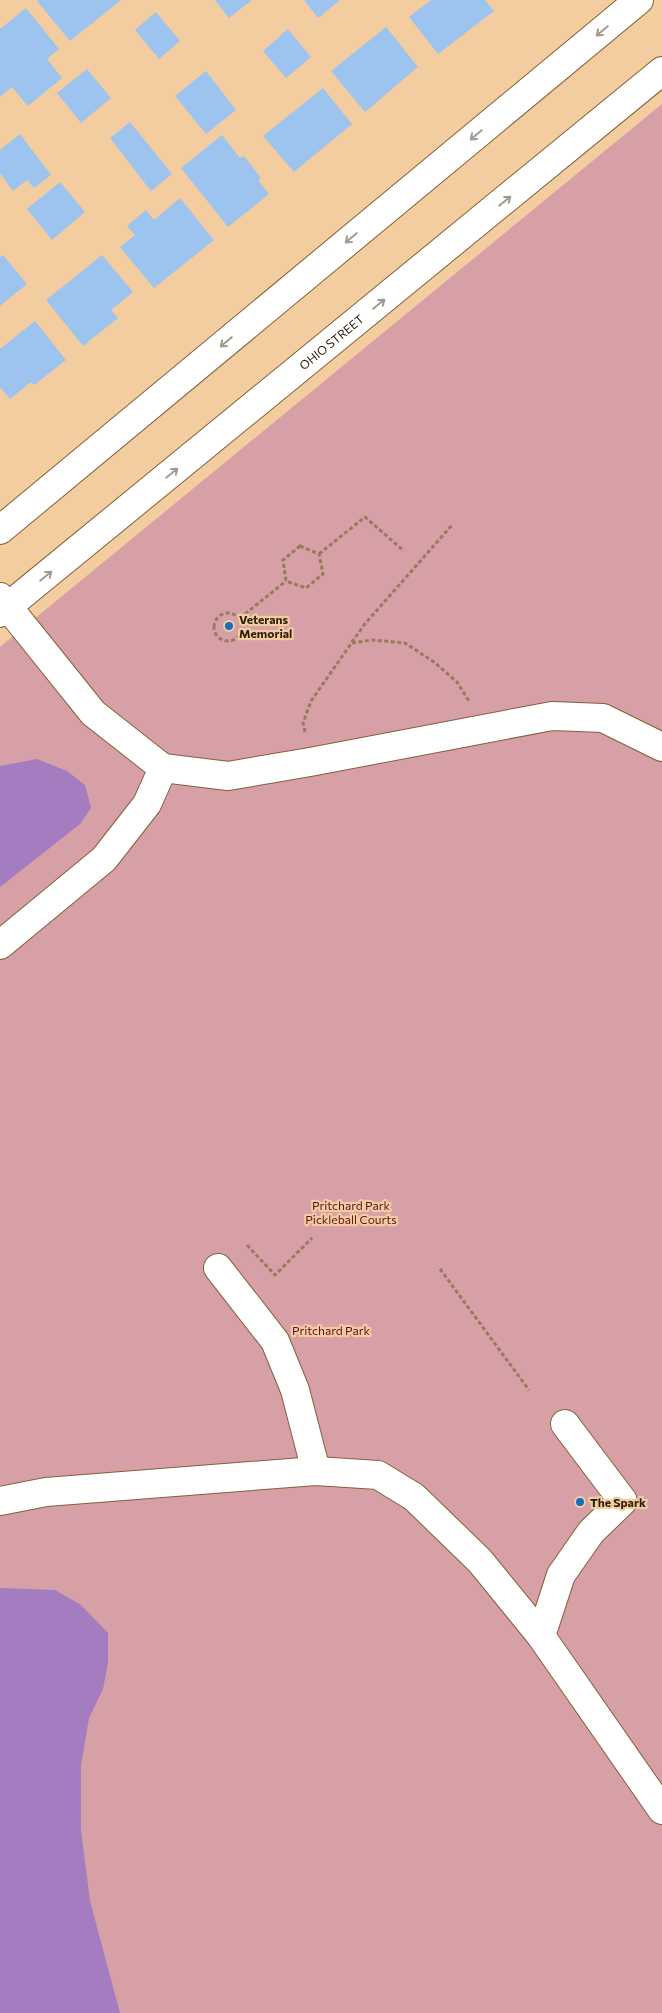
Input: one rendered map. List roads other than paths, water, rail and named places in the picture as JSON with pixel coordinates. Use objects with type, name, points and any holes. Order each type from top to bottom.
[{"type":"street","points":[[0,530],[639,0]]},
{"type":"street","name":"OHIO STREET","points":[[3,605],[662,71]]},
{"type":"street","points":[[3,605],[94,714],[163,768],[228,776],[552,716],[603,718],[662,747]]},
{"type":"street","points":[[0,945],[104,859],[146,804],[163,768]]},
{"type":"street","points":[[218,1268],[275,1342],[295,1390],[316,1471]]},
{"type":"street","points":[[541,1636],[561,1575],[591,1532],[623,1501],[565,1424]]},
{"type":"street","points":[[0,1500],[46,1492],[316,1471],[378,1475],[414,1497],[480,1561],[541,1636],[662,1810]]},
{"type":"place","name":"Veterans Memorial","points":[[229,626]]},
{"type":"place","name":"The Spark","points":[[580,1502]]},
{"type":"park label","name":"Pritchard Park Pickleball Courts","points":[[351,1212]]},
{"type":"park label","name":"Pritchard Park","points":[[331,1330]]}]
